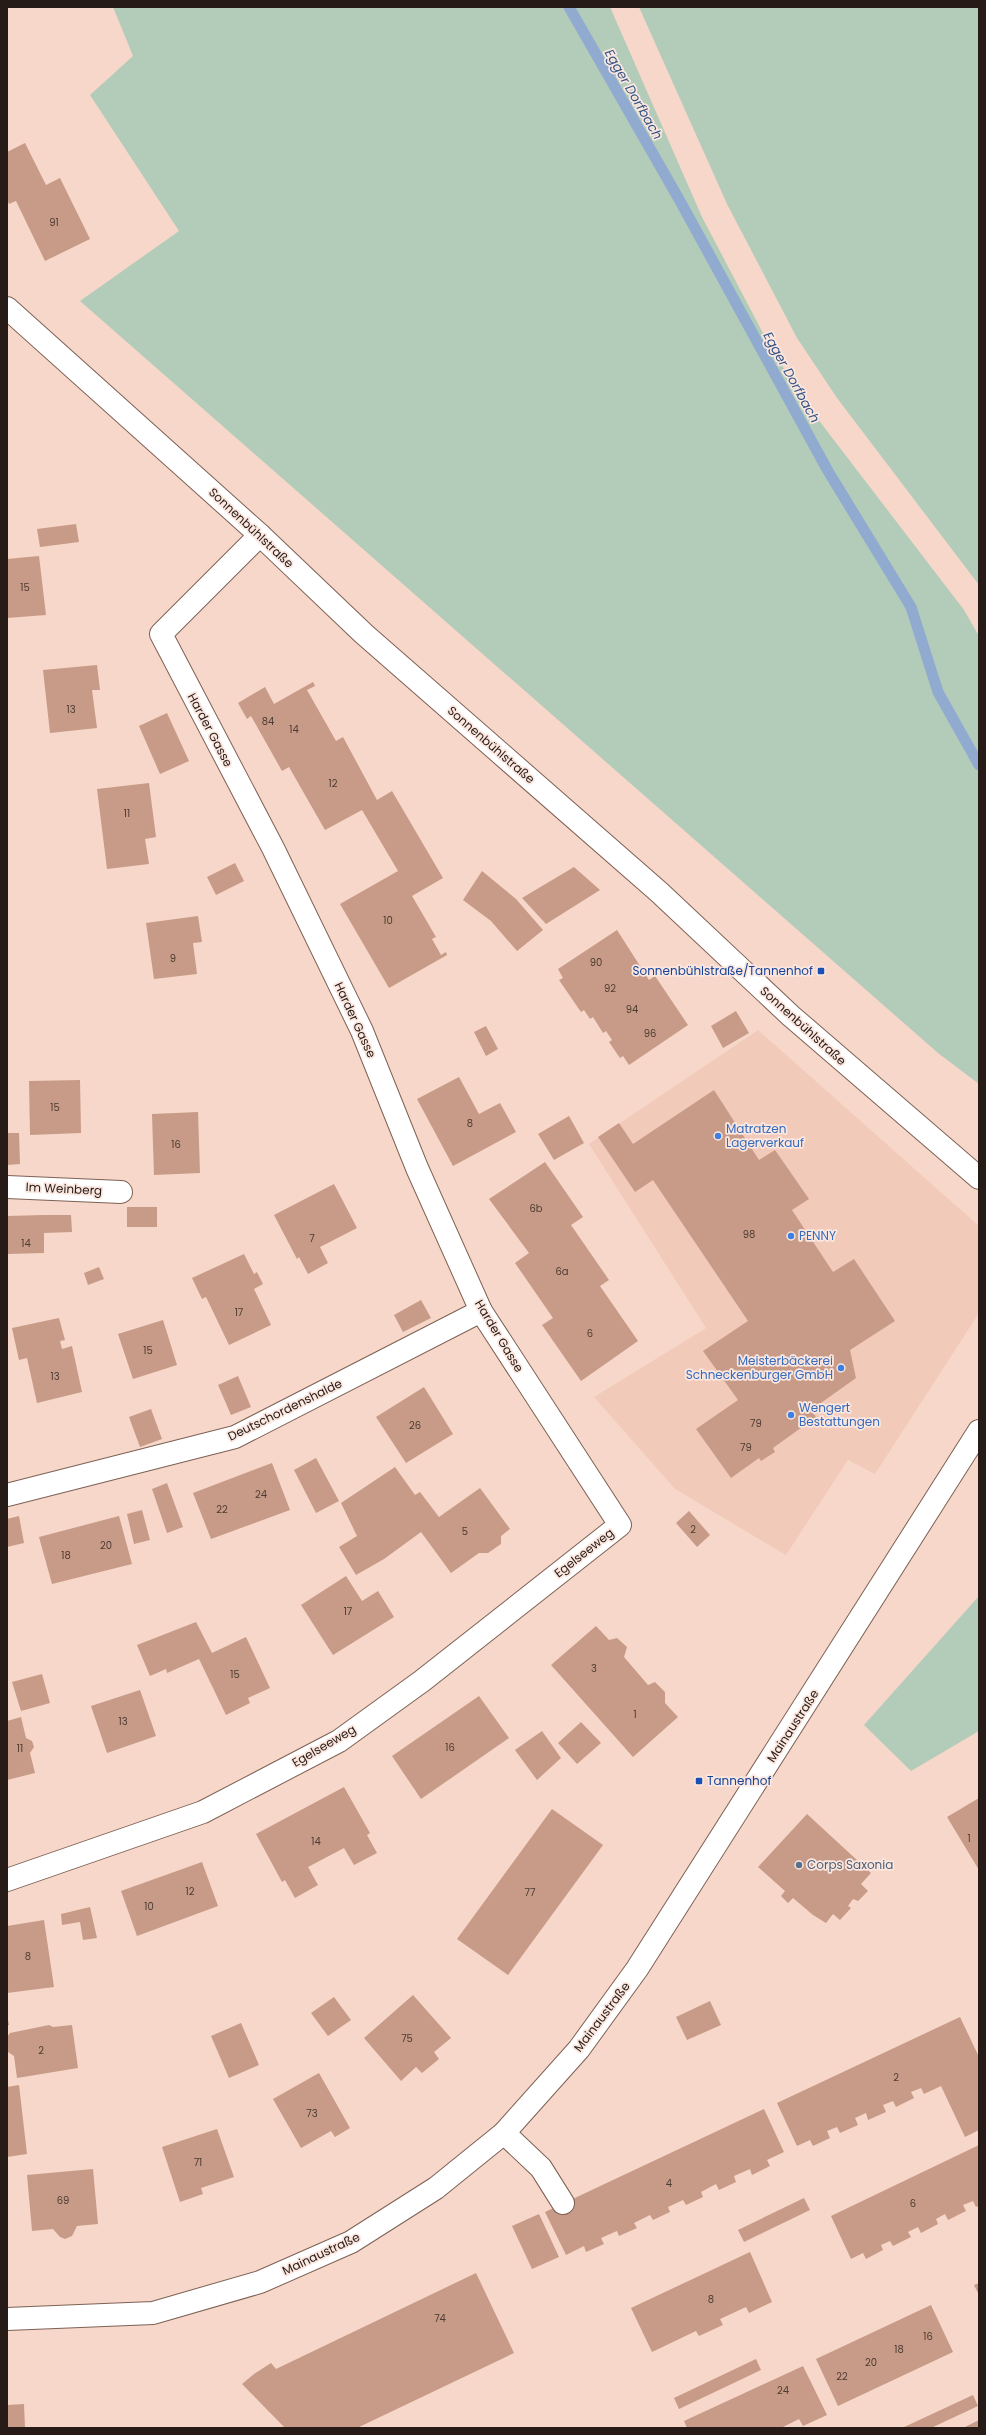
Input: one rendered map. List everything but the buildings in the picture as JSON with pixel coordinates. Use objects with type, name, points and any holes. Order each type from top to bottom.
[{"type":"street","name":"Sonnenbühlstraße","points":[[7,308],[260,535],[370,639],[659,892],[790,1016],[979,1178]]},
{"type":"street","name":"Harder Gasse","points":[[260,535],[161,634],[273,848],[362,1031],[417,1168],[481,1311],[620,1525]]},
{"type":"street","name":"Im Weinberg","points":[[7,1186],[121,1192]]},
{"type":"street","name":"Deutschordenshalde","points":[[7,1495],[235,1437],[481,1311]]},
{"type":"street","name":"Mainaustraße","points":[[7,2319],[153,2313],[260,2282],[352,2242],[436,2188],[504,2133],[578,2049],[637,1969],[979,1431]]},
{"type":"street","name":"Egelseeweg","points":[[7,1880],[203,1812],[339,1741],[422,1681],[620,1525]]},
{"type":"street","points":[[504,2133],[541,2168],[563,2203]]},
{"type":"shaded area","points":[[758,1030],[979,1226],[979,1313],[875,1474],[848,1460],[786,1555],[675,1489],[594,1397],[706,1328],[589,1144]]},
{"type":"green space","points":[[113,7],[610,7],[702,217],[773,352],[814,414],[964,610],[979,636],[979,1084],[938,1053],[80,301],[179,231],[90,95],[133,56]]},
{"type":"green space","points":[[639,7],[979,7],[979,585],[837,398],[797,338],[727,204]]},
{"type":"green space","points":[[979,1596],[979,1731],[911,1771],[864,1725]]},
{"type":"waterway","name":"Egger Dorfbach","points":[[569,7],[680,201],[828,471],[911,607],[938,692],[979,765]]},
{"type":"place","name":"Sonnenbühlstraße/Tannenhof","points":[[821,971]]},
{"type":"place","name":"Matratzen Lagerverkauf","points":[[718,1136]]},
{"type":"place","name":"PENNY","points":[[791,1236]]},
{"type":"place","name":"Meisterbäckerei Schneckenburger GmbH","points":[[841,1368]]},
{"type":"place","name":"Wengert Bestattungen","points":[[791,1415]]},
{"type":"place","name":"Tannenhof","points":[[699,1781]]},
{"type":"place","name":"Corps Saxonia","points":[[799,1865]]}]
